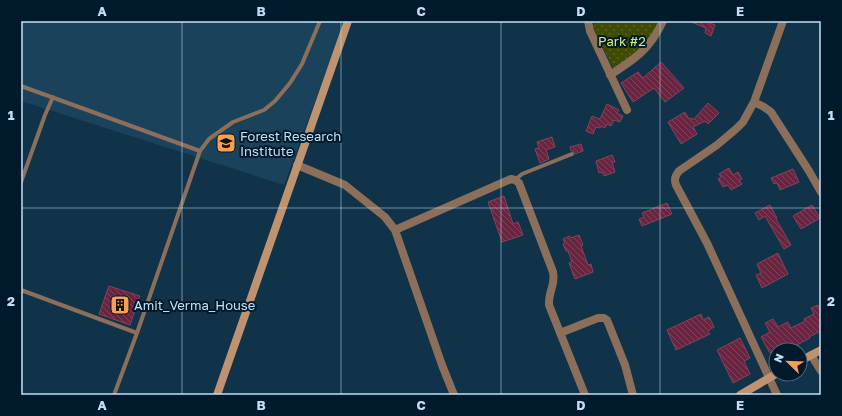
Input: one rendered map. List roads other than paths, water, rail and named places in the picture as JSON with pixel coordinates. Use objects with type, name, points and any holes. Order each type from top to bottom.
[{"type":"main road","points":[[217,395],[348,21]]},
{"type":"main road","points":[[808,357],[821,350]]},
{"type":"main road","points":[[740,395],[768,378]]},
{"type":"street","points":[[588,21],[590,31],[627,110]]},
{"type":"street","points":[[610,75],[641,53],[653,40],[662,21]]},
{"type":"street","points":[[768,365],[676,185],[675,180],[679,171],[717,145],[743,122],[754,102],[783,21]]},
{"type":"street","points":[[754,102],[771,112],[821,192]]},
{"type":"street","points":[[297,165],[345,185],[385,217],[395,230],[442,366],[454,395]]},
{"type":"street","points":[[395,230],[508,180],[515,180],[519,184],[553,272],[554,282],[549,296],[549,305],[585,395]]},
{"type":"street","points":[[560,332],[598,318],[604,318],[607,320],[625,366],[633,395]]},
{"type":"street","points":[[811,355],[821,371]]},
{"type":"street","points":[[774,382],[777,395]]},
{"type":"lane","points":[[114,395],[200,152],[209,139],[233,122],[264,110],[274,101],[290,83],[302,64],[320,21]]},
{"type":"lane","points":[[21,86],[200,152]]},
{"type":"lane","points":[[21,182],[53,97]]},
{"type":"lane","points":[[515,180],[522,174],[572,154]]},
{"type":"lane","points":[[21,290],[137,333]]},
{"type":"place","name":"Forest Research Institute","points":[[226,143]]},
{"type":"place","name":"Amit_Verma_House","points":[[120,305]]},
{"type":"park label","name":"Park #2","points":[[622,41]]}]
